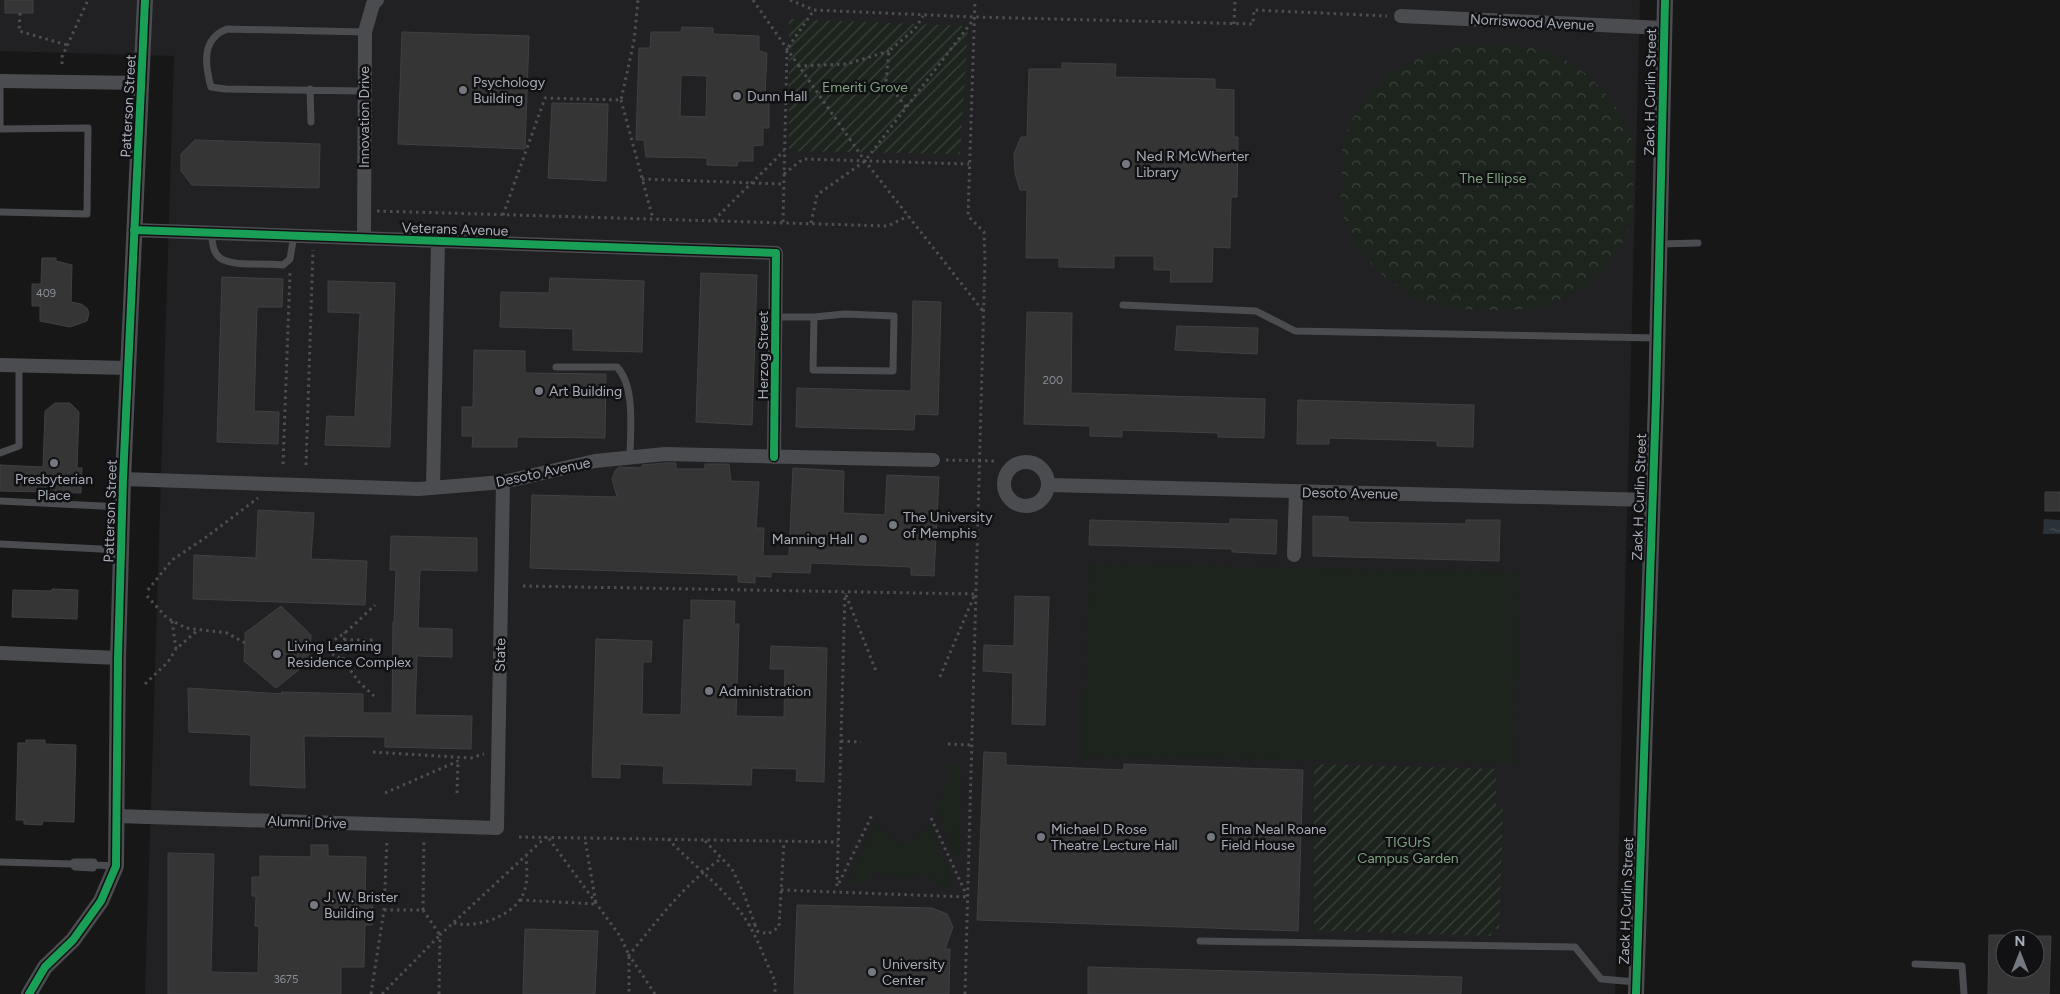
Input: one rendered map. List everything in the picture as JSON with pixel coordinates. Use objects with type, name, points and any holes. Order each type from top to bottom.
[{"type":"street","name":"Patterson Street","points":[[29,994],[45,967],[73,940],[102,901],[116,866],[122,507],[145,0]]},
{"type":"street","name":"Innovation Drive","points":[[364,238],[365,32],[373,4],[377,0]]},
{"type":"street","name":"Zack H Curlin Street","points":[[1636,988],[1657,338],[1665,0]]},
{"type":"street","name":"Norriswood Avenue","points":[[1401,16],[1664,28]]},
{"type":"street","points":[[0,81],[142,83]]},
{"type":"street","name":"Veterans Avenue","points":[[134,230],[776,253]]},
{"type":"street","points":[[433,488],[438,241]]},
{"type":"street","name":"Herzog Street","points":[[774,456],[776,253]]},
{"type":"street","points":[[0,365],[128,368]]},
{"type":"street","name":"Desoto Avenue","points":[[123,480],[433,488],[503,482],[595,461],[665,454],[933,460]]},
{"type":"street","name":"State","points":[[497,828],[503,482]]},
{"type":"street","name":"Desoto Avenue","points":[[1049,485],[1651,500]]},
{"type":"street","points":[[1294,555],[1296,492]]},
{"type":"street","points":[[0,653],[118,658]]},
{"type":"street","name":"Alumni Drive","points":[[117,816],[497,828]]},
{"type":"lane","points":[[364,91],[225,89],[212,87],[206,70],[205,58],[210,45],[221,32],[227,29],[365,32]]},
{"type":"lane","points":[[0,81],[0,129],[88,128],[88,214],[0,212]]},
{"type":"lane","points":[[310,89],[311,122]]},
{"type":"lane","points":[[212,232],[212,246],[218,257],[228,263],[283,264],[290,259],[294,235]]},
{"type":"lane","points":[[1659,244],[1698,244]]},
{"type":"lane","points":[[1123,305],[1256,311],[1295,331],[1657,338]]},
{"type":"lane","points":[[775,317],[814,317],[845,314],[894,316],[893,371],[812,370],[814,317]]},
{"type":"lane","points":[[0,453],[19,446],[19,366]]},
{"type":"lane","points":[[556,367],[617,367],[622,372],[630,404],[630,458]]},
{"type":"lane","points":[[0,501],[122,507]]},
{"type":"lane","points":[[0,544],[121,550]]},
{"type":"lane","points":[[0,862],[72,864],[75,868],[93,868],[95,865],[116,866]]},
{"type":"lane","points":[[1200,941],[1575,947],[1601,979],[1636,988]]},
{"type":"lane","points":[[1915,964],[1962,966],[1964,994]]},
{"type":"path","points":[[62,64],[62,57],[88,0]]},
{"type":"path","points":[[638,0],[634,41],[621,100],[653,219]]},
{"type":"path","points":[[752,0],[865,161],[983,312]]},
{"type":"path","points":[[790,0],[814,10],[975,18],[1253,24],[1254,10],[1401,16]]},
{"type":"path","points":[[965,994],[984,232],[968,216],[975,0]]},
{"type":"path","points":[[1234,24],[1235,0]]},
{"type":"path","points":[[782,222],[787,49],[814,10]]},
{"type":"path","points":[[20,13],[19,31],[67,45]]},
{"type":"path","points":[[798,66],[847,64],[890,51],[915,29],[924,16]]},
{"type":"path","points":[[810,223],[817,195],[865,161],[975,18]]},
{"type":"path","points":[[890,51],[886,82],[906,106]]},
{"type":"path","points":[[504,215],[545,98],[621,100]]},
{"type":"path","points":[[714,220],[784,151]]},
{"type":"path","points":[[784,175],[803,160],[969,164]]},
{"type":"path","points":[[642,179],[784,184]]},
{"type":"path","points":[[364,211],[888,226],[908,216]]},
{"type":"path","points":[[306,465],[313,247]]},
{"type":"path","points":[[283,464],[290,259]]},
{"type":"path","points":[[933,460],[996,461]]},
{"type":"path","points":[[148,590],[172,560],[206,538],[260,496]]},
{"type":"path","points":[[522,586],[975,594]]},
{"type":"path","points":[[873,813],[837,886],[845,593],[876,671]]},
{"type":"path","points":[[939,679],[975,594]]},
{"type":"path","points":[[147,596],[167,618],[186,628],[217,630],[227,633],[244,643]]},
{"type":"path","points":[[310,647],[321,647],[331,642],[375,605]]},
{"type":"path","points":[[172,620],[176,649]]},
{"type":"path","points":[[145,684],[168,662],[176,649],[198,630]]},
{"type":"path","points":[[343,660],[345,631]]},
{"type":"path","points":[[344,640],[375,640]]},
{"type":"path","points":[[321,647],[343,660],[359,682],[374,696]]},
{"type":"path","points":[[841,741],[861,742]]},
{"type":"path","points":[[948,744],[972,745]]},
{"type":"path","points":[[373,752],[458,759],[477,757],[488,752]]},
{"type":"path","points":[[385,793],[458,759]]},
{"type":"path","points":[[457,793],[458,759]]},
{"type":"path","points":[[931,818],[968,897]]},
{"type":"path","points":[[371,994],[384,910],[387,834]]},
{"type":"path","points":[[424,835],[423,910],[440,935],[439,994]]},
{"type":"path","points":[[382,994],[440,935],[547,836]]},
{"type":"path","points":[[547,836],[620,936],[629,955],[655,994]]},
{"type":"path","points":[[519,837],[838,842]]},
{"type":"path","points":[[585,839],[596,904]]},
{"type":"path","points":[[668,839],[740,911],[776,981],[775,994]]},
{"type":"path","points":[[705,841],[732,869],[757,931],[768,934],[779,927],[784,841]]},
{"type":"path","points":[[454,923],[464,926],[490,920],[514,907],[520,900],[527,881],[526,856]]},
{"type":"path","points":[[629,994],[629,955],[679,894],[702,872],[722,858]]},
{"type":"path","points":[[780,890],[968,897]]},
{"type":"path","points":[[520,900],[596,904]]},
{"type":"path","points":[[384,910],[423,910]]},
{"type":"path","points":[[748,925],[755,925]]},
{"type":"shaded area","name":"The University of Memphis","points":[[0,0],[1640,0],[1615,994],[145,994],[174,56],[0,51]]},
{"type":"green space","name":"Emeriti Grove","points":[[789,19],[968,26],[960,154],[789,151]]},
{"type":"green space","name":"The Ellipse","points":[[1466,45],[1533,48],[1565,59],[1581,70],[1609,97],[1620,113],[1633,144],[1633,213],[1630,225],[1618,251],[1606,267],[1592,280],[1567,297],[1543,306],[1516,310],[1478,310],[1445,307],[1421,300],[1409,294],[1381,274],[1358,246],[1346,224],[1341,198],[1343,144],[1349,126],[1362,104],[1375,88],[1397,69],[1438,51]]},
{"type":"green space","points":[[1090,564],[1518,572],[1517,643],[1519,666],[1516,691],[1515,762],[1445,761],[1432,763],[1082,756]]},
{"type":"green space","points":[[951,763],[960,766],[961,769],[959,853],[957,855],[954,854],[937,809],[946,783],[948,765]]},
{"type":"green space","name":"TIGUrS Campus Garden","points":[[1314,764],[1496,769],[1496,808],[1503,808],[1499,929],[1492,928],[1491,936],[1314,930]]},
{"type":"green space","points":[[877,823],[890,837],[902,842],[914,839],[929,826],[931,827],[951,879],[950,885],[938,884],[927,874],[902,879],[880,871],[872,874],[865,883],[852,883],[850,876],[874,825]]},
{"type":"water","points":[[2044,519],[2060,520],[2060,534],[2043,534]]},
{"type":"building","points":[[5,0],[33,0],[33,13],[5,13]]},
{"type":"building","name":"Dunn Hall","points":[[682,27],[713,28],[713,34],[759,36],[759,51],[767,53],[765,95],[769,97],[769,128],[763,128],[763,145],[753,146],[753,161],[738,161],[737,166],[707,165],[707,158],[646,157],[644,140],[636,140],[639,48],[650,48],[651,32],[681,32]],"holes":[[[681,75],[707,76],[706,117],[680,116]]]},
{"type":"building","name":"Psychology Building","points":[[402,32],[529,36],[525,149],[398,144]]},
{"type":"building","name":"Ned R McWherter Library","points":[[1062,63],[1116,64],[1115,77],[1215,79],[1215,89],[1234,90],[1234,137],[1238,137],[1237,197],[1231,197],[1230,248],[1213,247],[1212,282],[1170,282],[1171,270],[1154,270],[1154,256],[1114,256],[1114,268],[1059,267],[1059,258],[1026,258],[1027,190],[1020,190],[1015,173],[1014,154],[1021,137],[1027,137],[1029,69],[1062,69]]},
{"type":"building","points":[[552,103],[608,104],[606,181],[548,178]]},
{"type":"building","points":[[195,140],[320,144],[319,188],[192,185],[181,171],[181,154]]},
{"type":"building","points":[[42,258],[56,258],[56,261],[72,265],[71,302],[81,304],[87,308],[89,313],[87,321],[70,327],[40,321],[40,306],[32,306],[32,284],[41,284]]},
{"type":"building","points":[[701,273],[757,275],[752,425],[696,422]]},
{"type":"building","points":[[222,277],[283,279],[282,307],[257,307],[254,411],[279,412],[278,444],[217,442]]},
{"type":"building","points":[[550,278],[644,281],[642,352],[573,350],[573,329],[500,327],[501,292],[549,293]]},
{"type":"building","points":[[328,281],[395,283],[390,447],[325,445],[327,416],[355,417],[360,313],[328,312]]},
{"type":"building","points":[[913,301],[941,302],[938,415],[915,414],[914,430],[796,427],[797,388],[911,391]]},
{"type":"building","points":[[1027,312],[1072,313],[1071,393],[1265,399],[1264,438],[1218,437],[1218,433],[1122,430],[1122,437],[1090,436],[1090,426],[1024,424]]},
{"type":"building","points":[[1177,326],[1258,328],[1257,354],[1175,350]]},
{"type":"building","name":"Art Building","points":[[474,350],[525,351],[525,373],[606,374],[605,438],[517,437],[517,447],[472,447],[473,436],[462,436],[462,407],[473,407]]},
{"type":"building","points":[[1298,400],[1474,405],[1473,447],[1437,446],[1437,441],[1329,438],[1329,444],[1297,444]]},
{"type":"building","points":[[55,403],[70,403],[79,412],[77,468],[82,468],[81,493],[0,491],[0,465],[43,467],[45,411]]},
{"type":"building","points":[[676,463],[676,469],[705,469],[705,464],[729,464],[731,481],[759,482],[756,528],[764,528],[763,556],[789,556],[793,468],[844,471],[843,513],[885,515],[887,475],[939,477],[934,576],[911,575],[911,567],[811,563],[810,573],[771,572],[771,577],[755,576],[755,583],[738,582],[738,575],[530,568],[532,495],[617,497],[612,479],[619,467],[642,468],[642,465]]},
{"type":"building","points":[[2045,492],[2060,492],[2060,511],[2045,511]]},
{"type":"building","points":[[258,510],[314,513],[311,559],[367,561],[365,605],[193,599],[194,555],[256,558]]},
{"type":"building","points":[[1313,516],[1348,517],[1348,522],[1466,524],[1466,520],[1500,520],[1499,561],[1313,556]]},
{"type":"building","points":[[1230,519],[1277,520],[1276,554],[1232,552],[1232,549],[1089,545],[1090,520],[1230,524]]},
{"type":"building","points":[[391,536],[477,538],[477,571],[420,570],[418,628],[452,629],[452,657],[417,656],[415,715],[472,716],[471,749],[385,747],[385,737],[304,736],[305,788],[250,785],[251,735],[189,732],[188,688],[283,694],[281,692],[363,694],[363,713],[392,713],[393,622],[396,570],[390,570]]},
{"type":"building","points":[[52,589],[78,590],[77,619],[12,617],[13,590],[52,591]]},
{"type":"building","points":[[1015,596],[1049,597],[1045,725],[1012,724],[1013,673],[983,671],[984,645],[1014,646]]},
{"type":"building","name":"Administration","points":[[691,600],[735,601],[734,624],[739,624],[736,716],[784,717],[785,669],[770,669],[771,646],[827,648],[824,782],[796,781],[797,769],[752,768],[751,785],[663,783],[664,766],[620,764],[620,778],[592,777],[596,639],[652,641],[651,662],[643,662],[642,714],[681,715],[684,620],[691,620]]},
{"type":"building","points":[[281,606],[311,635],[310,661],[276,688],[244,661],[245,633]]},
{"type":"building","points":[[26,740],[45,740],[45,744],[76,745],[74,822],[43,821],[42,825],[24,824],[24,820],[16,820],[18,743],[26,743]]},
{"type":"building","points":[[984,752],[1006,753],[1006,765],[1124,770],[1124,764],[1303,770],[1298,931],[977,920]]},
{"type":"building","points":[[311,845],[328,845],[328,856],[366,857],[365,899],[373,899],[372,925],[365,925],[364,967],[341,967],[341,994],[168,994],[168,853],[214,854],[211,972],[258,973],[259,926],[255,926],[256,896],[252,896],[252,877],[260,877],[260,856],[311,857]]},
{"type":"building","name":"University Center","points":[[797,905],[932,908],[947,914],[953,927],[945,949],[950,949],[949,994],[794,994]]},
{"type":"building","points":[[525,929],[598,931],[595,994],[523,994]]},
{"type":"building","points":[[1989,935],[1995,935],[1995,979],[2045,979],[2045,936],[2051,936],[2049,994],[1988,994]]},
{"type":"building","points":[[1088,967],[1462,977],[1461,994],[1088,994]]},
{"type":"cycle path","points":[[29,994],[45,967],[73,940],[101,901],[116,866],[118,658],[123,479],[145,0]]},
{"type":"cycle path","points":[[1636,994],[1656,400],[1665,0]]},
{"type":"cycle path","points":[[134,230],[776,253],[774,457]]},
{"type":"place","name":"Psychology Building","points":[[463,90]]},
{"type":"place","name":"Dunn Hall","points":[[737,96]]},
{"type":"place","name":"Ned R McWherter Library","points":[[1126,164]]},
{"type":"place","name":"Art Building","points":[[539,391]]},
{"type":"place","name":"Presbyterian Place","points":[[54,463]]},
{"type":"place","name":"The University of Memphis","points":[[893,525]]},
{"type":"place","name":"Manning Hall","points":[[863,539]]},
{"type":"place","name":"Living Learning Residence Complex","points":[[277,654]]},
{"type":"place","name":"Administration","points":[[709,691]]},
{"type":"place","name":"Michael D Rose Theatre Lecture Hall","points":[[1041,837]]},
{"type":"place","name":"Elma Neal Roane Field House","points":[[1211,837]]},
{"type":"place","name":"J. W. Brister Building","points":[[314,905]]},
{"type":"place","name":"University Center","points":[[872,972]]}]
